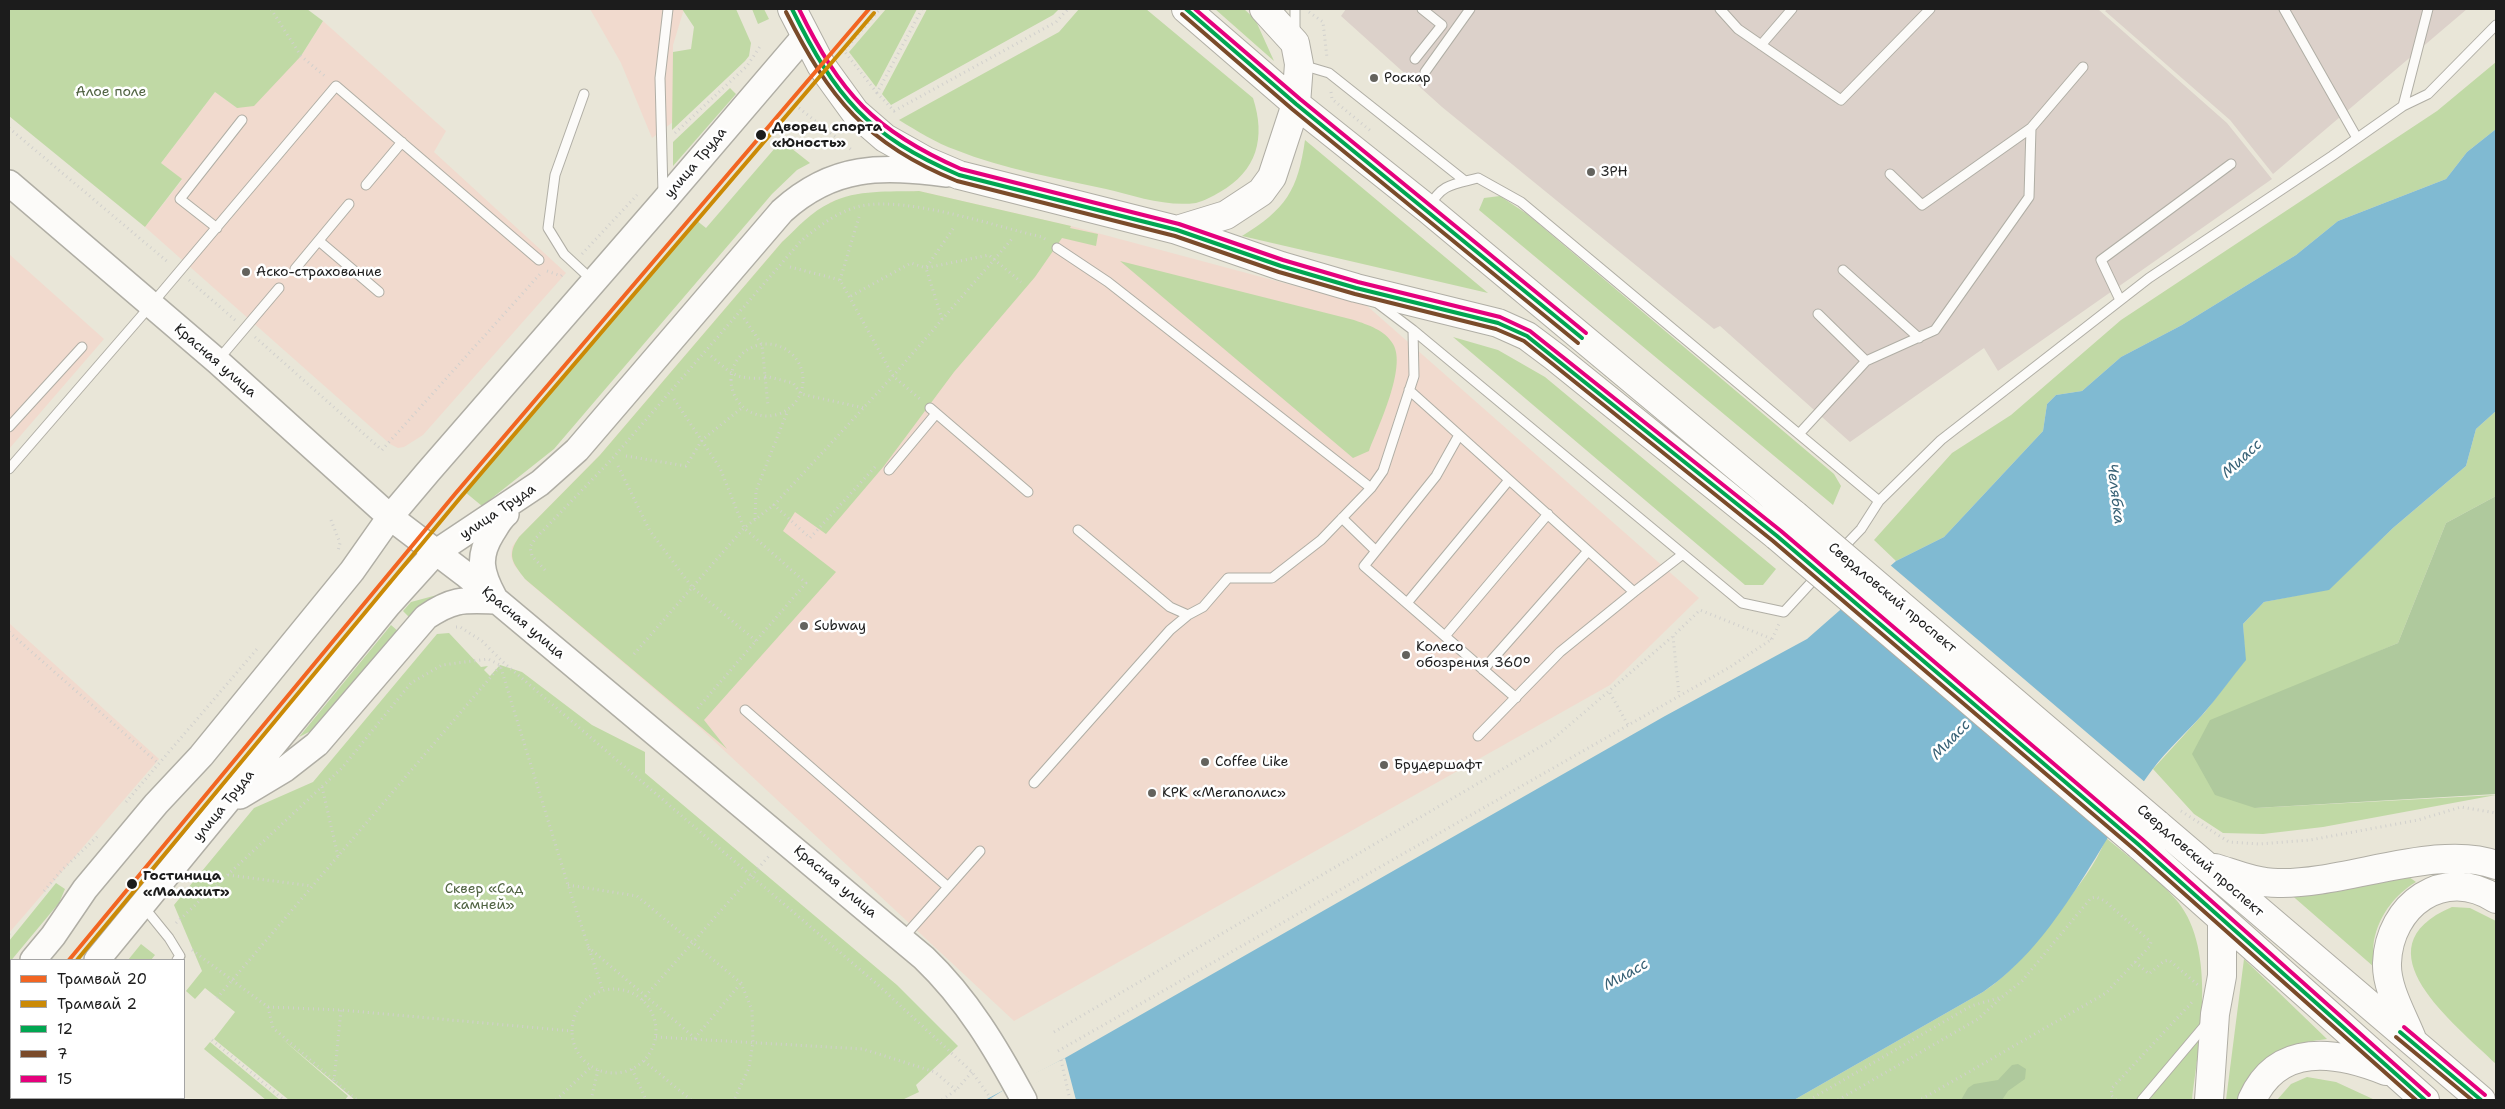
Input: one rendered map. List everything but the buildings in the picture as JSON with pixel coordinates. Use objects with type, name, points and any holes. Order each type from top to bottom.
[{"type":"main road","name":"Свердловский проспект","points":[[792,9],[805,36],[835,87],[860,116],[885,138],[905,150],[959,175],[1177,230],[1281,266],[1356,288],[1498,323],[1527,336],[1777,536],[2139,845],[2425,1100]]},
{"type":"main road","name":"Свердловский проспект","points":[[1186,9],[1296,104],[1429,210],[1795,515],[2168,817],[2206,866],[2481,1100]]},
{"type":"main road","points":[[1177,230],[1226,215],[1261,192],[1272,177],[1296,104],[1297,53],[1264,9]]},
{"type":"main road","name":"улица Труда","points":[[34,959],[117,850],[156,804],[201,756],[340,587],[390,518],[805,36]]},
{"type":"main road","name":"улица Труда","points":[[98,959],[388,605],[435,554],[540,484],[589,438],[769,225],[796,198],[831,178],[857,171],[911,170],[959,175]]},
{"type":"main road","name":"Красная улица","points":[[9,183],[217,361],[390,518],[435,554],[465,574],[902,939],[955,990],[985,1032],[1019,1092]]},
{"type":"main road","points":[[223,807],[285,769],[317,744],[426,617],[442,606],[458,600],[496,601],[481,570],[481,557],[485,546],[503,516],[540,484]]},
{"type":"main road","points":[[2206,866],[2255,880],[2277,883],[2352,875],[2442,859],[2483,860],[2496,865]]},
{"type":"main road","points":[[2415,1045],[2396,1001],[2387,965],[2389,942],[2397,923],[2410,906],[2425,894],[2443,887],[2463,887],[2485,892],[2496,899]]},
{"type":"main road","points":[[2209,1100],[2215,1014],[2222,976],[2222,920]]},
{"type":"main road","points":[[2252,1100],[2260,1083],[2278,1066],[2300,1057],[2332,1056],[2358,1060],[2400,1076]]},
{"type":"lane","points":[[663,202],[664,143],[660,78],[668,9]]},
{"type":"lane","points":[[1295,9],[1297,53],[1329,73],[1465,181]]},
{"type":"lane","points":[[1415,59],[1442,25],[1422,9]]},
{"type":"lane","points":[[1425,72],[1470,9]]},
{"type":"lane","points":[[1720,9],[1738,29],[1841,100],[1930,9]]},
{"type":"lane","points":[[1761,45],[1792,9]]},
{"type":"lane","points":[[2284,9],[2357,138]]},
{"type":"lane","points":[[2403,106],[2428,9]]},
{"type":"lane","points":[[1356,288],[1413,330],[1742,603],[1784,612],[1861,529],[1879,501],[1941,440],[2149,278],[2403,106],[2428,94],[2496,25]]},
{"type":"lane","points":[[1890,174],[1922,205],[2032,128],[2083,67]]},
{"type":"lane","points":[[9,469],[180,272],[336,86],[539,260]]},
{"type":"lane","points":[[584,94],[555,175],[548,228],[564,254],[594,282]]},
{"type":"lane","points":[[217,228],[180,199],[242,120]]},
{"type":"lane","points":[[1798,434],[1866,361],[1935,330],[2029,197],[2032,128]]},
{"type":"lane","points":[[366,185],[402,142]]},
{"type":"lane","points":[[2120,300],[2101,260],[2231,164]]},
{"type":"lane","points":[[1429,210],[1434,198],[1445,186],[1478,178],[1521,202],[1879,501]]},
{"type":"lane","points":[[295,269],[349,204]]},
{"type":"lane","points":[[318,241],[379,292]]},
{"type":"lane","points":[[1057,248],[1108,282],[1371,488]]},
{"type":"lane","points":[[1844,270],[1919,338]]},
{"type":"lane","points":[[217,361],[279,288]]},
{"type":"lane","points":[[1818,314],[1866,361]]},
{"type":"lane","points":[[1034,782],[1170,630],[1188,616],[1203,608],[1228,578],[1272,578],[1321,540],[1371,488],[1383,471],[1414,376],[1413,330]]},
{"type":"lane","points":[[9,426],[82,346]]},
{"type":"lane","points":[[1409,390],[1634,592]]},
{"type":"lane","points":[[889,470],[933,412],[1028,492]]},
{"type":"lane","points":[[1459,435],[1436,476],[1364,566],[1516,698]]},
{"type":"lane","points":[[1407,603],[1509,480]]},
{"type":"lane","points":[[1445,636],[1548,514]]},
{"type":"lane","points":[[1342,518],[1376,551]]},
{"type":"lane","points":[[1078,530],[1170,607],[1188,616]]},
{"type":"lane","points":[[1484,670],[1588,551]]},
{"type":"lane","points":[[1478,736],[1560,652],[1684,554]]},
{"type":"lane","points":[[745,710],[948,888]]},
{"type":"lane","points":[[902,939],[980,851]]},
{"type":"lane","points":[[142,905],[169,938],[180,956],[178,959]]},
{"type":"lane","points":[[2142,1100],[2215,1014]]},
{"type":"path","points":[[271,9],[301,56],[336,86]]},
{"type":"path","points":[[880,9],[844,51],[894,112],[1056,22],[1068,9]]},
{"type":"path","points":[[877,92],[922,9]]},
{"type":"path","points":[[1304,9],[1322,22],[1332,98],[1376,135]]},
{"type":"path","points":[[664,143],[747,66],[761,45]]},
{"type":"path","points":[[799,108],[854,152]]},
{"type":"path","points":[[9,128],[245,328],[382,450],[543,270],[561,276],[638,194]]},
{"type":"path","points":[[545,570],[532,556],[530,547],[535,539],[611,460],[801,241],[821,224],[846,211],[861,206],[888,204],[922,208],[1042,237],[1057,248]]},
{"type":"path","points":[[840,280],[859,217]]},
{"type":"path","points":[[926,268],[955,226]]},
{"type":"path","points":[[634,654],[744,528],[774,505],[864,408],[1012,239]]},
{"type":"path","points":[[851,296],[911,263],[926,268],[989,255],[1020,282]]},
{"type":"path","points":[[790,268],[840,280],[851,296],[893,376],[933,412]]},
{"type":"path","points":[[926,268],[942,319]]},
{"type":"path","points":[[744,318],[762,345],[768,406]]},
{"type":"path","points":[[755,520],[756,491],[788,410],[802,394],[803,380],[801,368],[796,358],[787,350],[776,345],[762,345],[743,353],[736,363],[732,374],[732,386],[735,397],[743,407],[753,413],[764,416],[777,415],[788,410]]},
{"type":"path","points":[[711,356],[732,374],[742,379],[766,377],[793,383],[802,394],[864,408]]},
{"type":"path","points":[[674,399],[720,468],[744,528],[806,583],[697,709]]},
{"type":"path","points":[[626,456],[686,466],[702,440],[743,407]]},
{"type":"path","points":[[618,466],[650,531],[692,588],[756,641]]},
{"type":"path","points":[[774,505],[810,538],[876,466]]},
{"type":"path","points":[[331,520],[340,543],[337,557]]},
{"type":"path","points":[[1054,1032],[1552,740],[1610,693],[1700,610],[1772,639],[1730,667],[1058,1051]]},
{"type":"path","points":[[9,632],[158,763]]},
{"type":"path","points":[[1672,636],[1679,695]]},
{"type":"path","points":[[122,806],[261,645]]},
{"type":"path","points":[[489,649],[502,664],[752,875],[972,1072],[991,1099]]},
{"type":"path","points":[[176,923],[342,768],[411,683],[442,665],[488,658],[502,664]]},
{"type":"path","points":[[217,998],[502,664]]},
{"type":"path","points":[[502,664],[568,886],[603,991]]},
{"type":"path","points":[[1610,693],[1628,725]]},
{"type":"path","points":[[322,786],[338,856]]},
{"type":"path","points":[[2168,817],[2229,842],[2259,844],[2310,840],[2418,820],[2461,807],[2496,813]]},
{"type":"path","points":[[44,891],[62,870],[105,828]]},
{"type":"path","points":[[642,1000],[785,840]]},
{"type":"path","points":[[227,875],[312,886]]},
{"type":"path","points":[[568,886],[637,896],[741,983],[752,1010],[753,1042],[749,1068],[734,1100]]},
{"type":"path","points":[[1838,1100],[1978,1019],[2002,996],[2022,981],[2086,902],[2096,897],[2105,901],[2150,942],[2135,962],[2106,993],[1920,1100]]},
{"type":"path","points":[[169,938],[174,937],[268,1007],[341,1010],[572,1031]]},
{"type":"path","points":[[588,947],[695,1038]]},
{"type":"path","points":[[2135,962],[2149,974],[2164,961],[2170,960],[2192,980]]},
{"type":"path","points":[[2200,988],[2202,981]]},
{"type":"path","points":[[695,1038],[741,983]]},
{"type":"path","points":[[617,990],[630,993],[642,1000],[650,1010],[655,1023],[656,1037],[652,1050],[644,1061],[632,1069],[618,1073],[591,1067],[581,1058],[574,1045],[572,1031],[574,1018],[581,1005],[591,996],[603,991],[617,990]]},
{"type":"path","points":[[2116,1100],[2111,1095],[2112,1088],[2187,1009],[2197,994]]},
{"type":"path","points":[[1809,1100],[1971,1006],[2002,996]]},
{"type":"path","points":[[268,1007],[273,1028],[356,1100]]},
{"type":"path","points":[[334,1080],[341,1010]]},
{"type":"path","points":[[656,1037],[863,1049],[935,1072],[956,1090]]},
{"type":"path","points":[[212,1040],[284,1100]]},
{"type":"path","points":[[1061,1060],[1070,1100]]},
{"type":"path","points":[[644,1061],[691,1100]]},
{"type":"path","points":[[556,1100],[591,1067]]},
{"type":"path","points":[[632,1069],[646,1100]]},
{"type":"path","points":[[591,1100],[598,1070]]},
{"type":"path","points":[[942,1100],[956,1090],[972,1072]]},
{"type":"shaded area","points":[[590,9],[684,9],[673,45],[673,122],[652,138],[621,63]]},
{"type":"shaded area","points":[[1346,9],[2101,9],[2099,10],[2227,123],[2272,179],[1998,371],[1984,348],[1850,442],[1720,326],[1714,329],[1442,107],[1341,16]]},
{"type":"shaded area","points":[[2108,9],[2467,9],[2273,174],[2230,120],[2105,11]]},
{"type":"shaded area","points":[[323,21],[446,131],[434,152],[566,273],[423,435],[404,447],[398,448],[390,444],[145,227],[182,180],[161,163],[215,92],[237,108],[301,56]]},
{"type":"shaded area","points":[[919,191],[1071,226],[1366,305],[1699,598],[1610,685],[1014,1021],[699,727],[527,581],[514,565],[511,556],[512,547],[519,537],[600,455],[782,242],[806,220],[831,202],[854,195]]},
{"type":"shaded area","points":[[9,254],[104,339],[9,449]]},
{"type":"shaded area","points":[[9,623],[159,759],[9,933]]},
{"type":"green space","name":"Алое поле","points":[[9,9],[307,9],[323,21],[301,56],[254,106],[237,108],[215,92],[161,163],[182,179],[145,227],[9,116]]},
{"type":"green space","points":[[682,9],[736,9],[751,43],[749,56],[745,61],[672,130],[673,52],[691,49],[694,27]]},
{"type":"green space","points":[[752,9],[764,9],[769,19],[758,24]]},
{"type":"green space","points":[[886,9],[917,9],[876,87],[849,52]]},
{"type":"green space","points":[[927,9],[1059,9],[1053,15],[891,105],[882,94]]},
{"type":"green space","points":[[1079,9],[1146,9],[1253,98],[1259,127],[1258,140],[1250,164],[1233,184],[1211,197],[1196,203],[1185,204],[1151,200],[992,163],[941,144],[899,120],[1059,32]]},
{"type":"green space","points":[[1215,9],[1244,9],[1255,19],[1274,61]]},
{"type":"green space","points":[[2496,62],[2496,129],[2467,152],[2446,179],[2338,221],[2296,255],[2182,325],[2121,357],[2082,391],[2056,395],[2047,404],[2043,431],[1944,537],[1896,561],[1874,540],[1952,453],[2011,415],[2121,320],[2437,111]]},
{"type":"green space","points":[[730,88],[736,94],[673,166],[673,142]]},
{"type":"green space","points":[[1305,140],[1488,293],[1242,236],[1269,217],[1287,197],[1294,185]]},
{"type":"green space","points":[[786,144],[810,163],[797,170],[772,194],[554,449],[482,506],[465,492],[696,220],[706,228],[775,148]]},
{"type":"green space","points":[[919,191],[1098,234],[1096,246],[1062,238],[1035,277],[954,372],[884,466],[826,534],[795,512],[783,531],[836,572],[704,720],[727,749],[525,579],[514,564],[513,549],[519,537],[600,455],[782,242],[805,220],[823,206],[851,195],[874,192]]},
{"type":"green space","points":[[1500,196],[1527,214],[1834,474],[1841,486],[1833,505],[1479,210],[1484,198]]},
{"type":"green space","points":[[1120,261],[1354,320],[1386,335],[1393,344],[1396,354],[1394,382],[1369,451],[1353,458]]},
{"type":"green space","points":[[1453,337],[1498,350],[1545,377],[1776,569],[1763,585],[1745,585]]},
{"type":"green space","points":[[2496,411],[2496,496],[2446,523],[2398,643],[2314,679],[2255,808],[2496,795],[2323,827],[2263,834],[2223,833],[2194,814],[2153,769],[2205,712],[2245,660],[2243,624],[2264,602],[2329,589],[2393,528],[2466,466],[2476,429]]},
{"type":"green space","points":[[2496,496],[2496,794],[2255,808],[2215,795],[2192,754],[2210,720],[2398,643],[2446,523]]},
{"type":"green space","points":[[437,595],[424,604],[410,618],[403,611],[411,602]]},
{"type":"green space","points":[[391,625],[399,632],[319,727],[299,737]]},
{"type":"green space","name":"Сквер «Сад камней»","points":[[449,633],[481,667],[488,666],[484,670],[490,676],[500,665],[522,672],[592,725],[645,752],[645,773],[897,985],[958,1046],[916,1085],[919,1092],[902,1100],[355,1100],[281,1038],[348,1096],[345,1100],[289,1100],[214,1039],[235,1012],[205,988],[195,999],[186,991],[202,971],[174,905],[254,808],[313,782],[437,634]]},
{"type":"green space","points":[[2106,838],[2144,868],[2178,902],[2190,922],[2198,946],[2201,971],[2201,1025],[2192,1100],[1794,1100],[1983,992],[2006,974],[2044,932],[2086,875]]},
{"type":"green space","points":[[2409,877],[2416,882],[2396,898],[2381,920],[2375,936],[2374,967],[2288,892],[2316,893]]},
{"type":"green space","points":[[56,883],[65,889],[59,903],[12,959],[10,959],[9,963],[9,941]]},
{"type":"green space","points":[[2452,907],[2470,908],[2496,921],[2496,1064],[2438,1008],[2422,986],[2412,964],[2412,943],[2424,924]]},
{"type":"green space","points":[[141,944],[155,955],[152,959],[129,959]]},
{"type":"green space","points":[[2244,959],[2327,1039],[2294,1045],[2283,1050],[2266,1063],[2240,1100],[2226,1100]]},
{"type":"green space","points":[[210,1042],[280,1100],[266,1100],[204,1049]]},
{"type":"green space","points":[[2018,1064],[2026,1069],[2025,1079],[2008,1091],[2002,1100],[1961,1100],[1968,1088],[1974,1084],[1998,1080],[2012,1065]]},
{"type":"green space","points":[[2307,1077],[2336,1082],[2375,1100],[2277,1100],[2291,1084]]},
{"type":"water","points":[[2496,129],[2496,411],[2476,429],[2466,466],[2393,528],[2329,590],[2264,602],[2243,624],[2246,660],[2209,708],[2152,770],[2076,889],[2034,946],[2010,971],[1983,992],[1794,1100],[985,1100],[1065,1058],[1665,716],[1807,639],[1896,561],[1944,537],[2043,431],[2047,404],[2056,395],[2082,391],[2121,357],[2182,325],[2296,255],[2338,221],[2446,179],[2467,152]]},
{"type":"pier","points":[[1889,564],[2146,783],[2110,837],[1840,607]]},
{"type":"pier","points":[[1065,1058],[1076,1100],[988,1100],[1015,1083]]},
{"type":"tram line","name":"20","points":[[70,959],[455,494],[869,9]]},
{"type":"tram line","name":"2","points":[[78,959],[460,498],[874,13]]},
{"type":"transit line","name":"12","points":[[792,9],[824,67],[840,90],[858,110],[877,128],[900,145],[959,175],[1177,230],[1281,266],[1356,288],[1498,323],[1527,336],[1777,536],[2139,845],[2425,1100]]},
{"type":"transit line","name":"15","points":[[799,9],[829,64],[845,87],[863,106],[882,124],[905,140],[961,169],[1179,224],[1283,260],[1358,282],[1500,317],[1530,331],[1781,531],[2143,840],[2429,1095]]},
{"type":"transit line","name":"12","points":[[1186,9],[1296,104],[1582,338]]},
{"type":"transit line","name":"15","points":[[1195,9],[1300,99],[1586,333]]},
{"type":"transit line","name":"7","points":[[786,12],[818,69],[835,94],[874,134],[925,167],[957,181],[1175,236],[1279,272],[1355,294],[1496,329],[1524,341],[1773,541],[2135,850],[2416,1100]]},
{"type":"transit line","name":"7","points":[[1182,14],[1292,109],[1578,343]]},
{"type":"transit line","name":"15","points":[[2404,1027],[2485,1095]]},
{"type":"transit line","name":"12","points":[[2400,1032],[2481,1100]]},
{"type":"transit line","name":"7","points":[[2396,1037],[2472,1100]]},
{"type":"place","name":"Роскар","points":[[1374,78]]},
{"type":"place","name":"Дворец спорта «Юность»","points":[[761,135]]},
{"type":"place","name":"ЗРН","points":[[1591,172]]},
{"type":"place","name":"Аско-страхование","points":[[246,272]]},
{"type":"place","name":"Subway","points":[[804,626]]},
{"type":"place","name":"Колесо обозрения 360°","points":[[1406,655]]},
{"type":"place","name":"Coffee Like","points":[[1205,762]]},
{"type":"place","name":"Брудершафт","points":[[1384,765]]},
{"type":"place","name":"КРК «Мегаполис»","points":[[1152,793]]},
{"type":"place","name":"Гостиница «Малахит»","points":[[132,884]]},
{"type":"water label","name":"Миасс","points":[[2242,459]]},
{"type":"water label","name":"Челябка","points":[[2115,494]]},
{"type":"water label","name":"Миасс","points":[[1951,740]]},
{"type":"water label","name":"Миасс","points":[[1626,975]]}]
